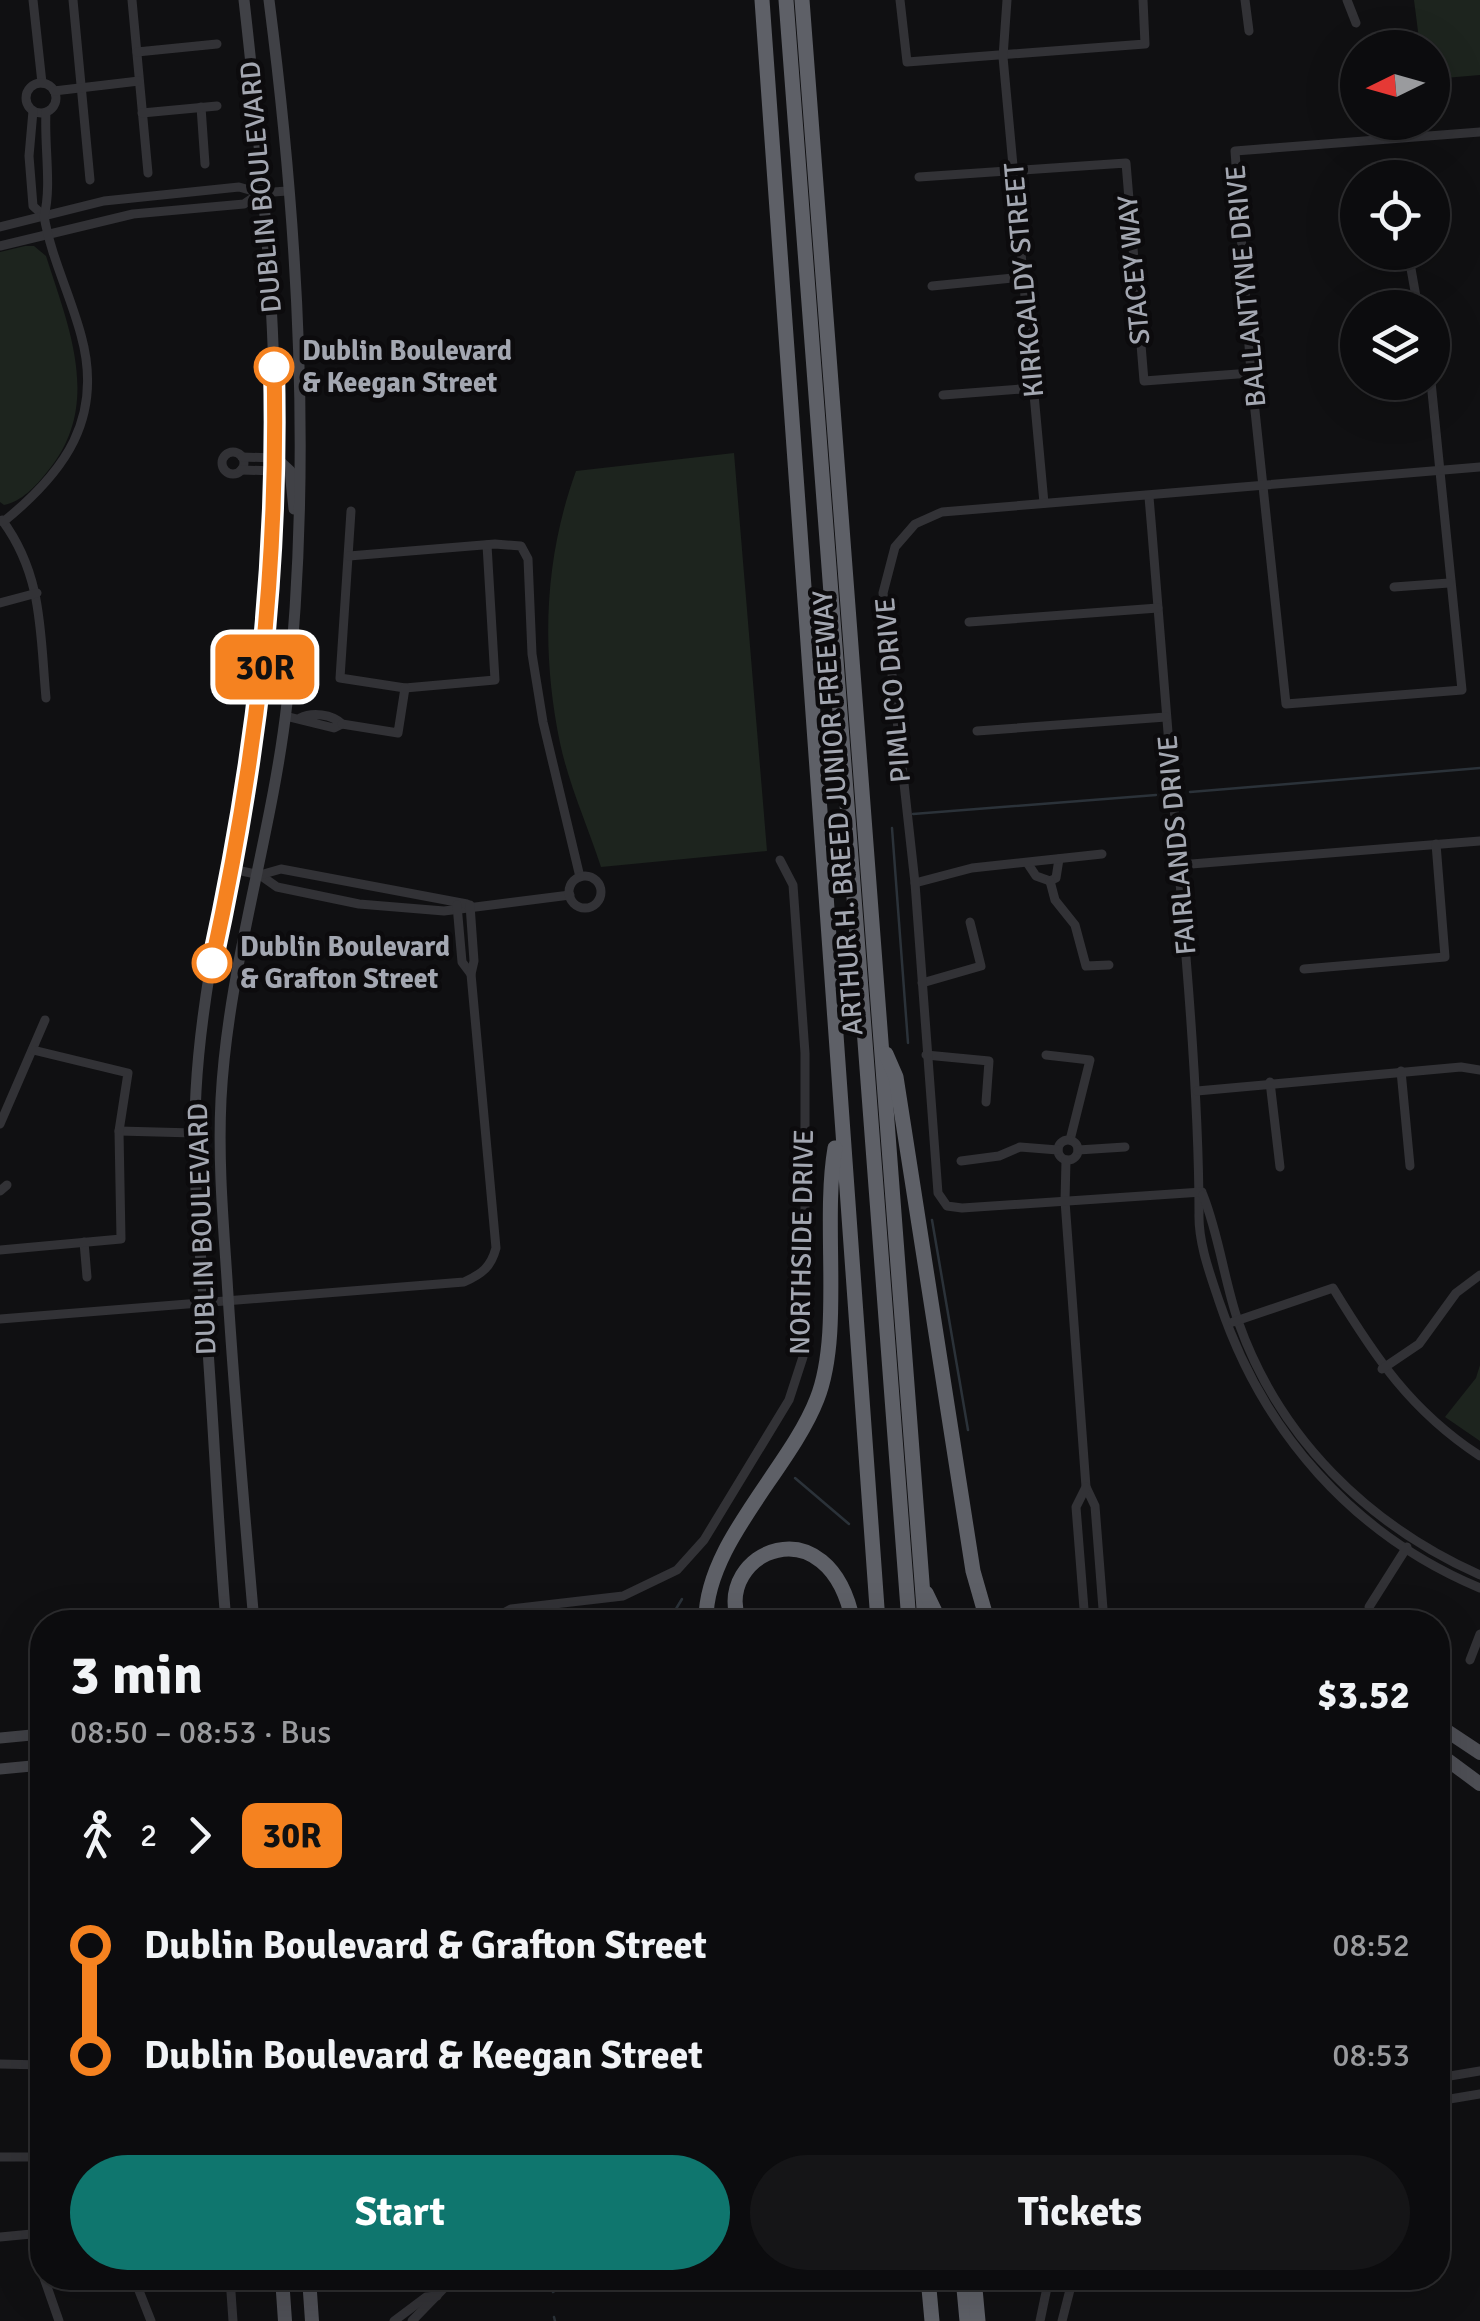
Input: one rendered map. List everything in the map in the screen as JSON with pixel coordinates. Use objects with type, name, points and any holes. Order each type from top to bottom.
[{"type":"highway","name":"ARTHUR H. BREED JUNIOR FREEWAY","points":[[762,0],[839,1126],[877,1610]]},
{"type":"highway","points":[[786,0],[908,1610]]},
{"type":"highway","name":"ARTHUR H. BREED JUNIOR FREEWAY","points":[[802,0],[924,1610]]},
{"type":"highway","points":[[880,1039],[896,1077],[973,1571],[984,1610]]},
{"type":"highway","points":[[708,1610],[712,1580],[804,1426],[824,1380],[828,1188],[839,1126]]},
{"type":"highway","points":[[737,1610],[735,1602],[746,1571],[766,1555],[795,1548],[818,1556],[833,1569],[850,1610]]},
{"type":"highway","points":[[923,1584],[935,1610]]},
{"type":"highway","points":[[929,2290],[932,2321]]},
{"type":"highway","points":[[967,2321],[972,2290]]},
{"type":"highway","points":[[975,2290],[978,2321]]},
{"type":"main road","name":"DUBLIN BOULEVARD","points":[[225,1610],[194,1133],[204,1010],[232,870],[266,653],[276,464],[274,358],[244,0]]},
{"type":"main road","name":"DUBLIN BOULEVARD","points":[[253,1610],[220,1173],[221,1096],[230,1014],[260,875],[285,716],[303,465],[287,191],[269,0]]},
{"type":"main road","points":[[276,464],[288,466],[293,480],[297,578]]},
{"type":"main road","points":[[1450,1733],[1480,1753]]},
{"type":"main road","points":[[0,1738],[30,1735]]},
{"type":"main road","points":[[1450,1762],[1480,1784]]},
{"type":"main road","points":[[0,1769],[30,1766]]},
{"type":"main road","points":[[283,2290],[285,2321]]},
{"type":"main road","points":[[309,2290],[312,2321]]},
{"type":"street","points":[[33,0],[42,83]]},
{"type":"street","points":[[73,0],[90,180]]},
{"type":"street","points":[[132,0],[148,173]]},
{"type":"street","points":[[900,0],[906,62],[1145,44],[1143,0]]},
{"type":"street","name":"KIRKCALDY STREET","points":[[1007,0],[1004,57],[1044,504]]},
{"type":"street","points":[[1246,0],[1249,31]]},
{"type":"street","points":[[1347,0],[1356,23]]},
{"type":"street","points":[[137,52],[218,44]]},
{"type":"street","points":[[42,83],[54,91],[139,80]]},
{"type":"street","points":[[42,83],[27,93],[26,102],[33,111],[29,156],[33,206],[44,216]]},
{"type":"street","points":[[33,111],[46,112],[54,106],[54,91]]},
{"type":"street","points":[[142,112],[218,106]]},
{"type":"street","points":[[201,108],[206,164]]},
{"type":"street","points":[[46,112],[43,154],[48,201],[44,216],[82,336],[86,405],[62,468],[2,519],[31,570],[37,593],[44,632],[46,698]]},
{"type":"street","name":"BALLANTYNE DRIVE","points":[[1449,583],[1462,690],[1286,704],[1251,374],[1235,151],[1480,132]]},
{"type":"street","name":"STACEY WAY","points":[[1013,168],[1126,162],[1144,381],[1251,374]]},
{"type":"street","points":[[919,177],[1013,168]]},
{"type":"street","points":[[0,226],[104,201],[239,187],[260,193],[287,191]]},
{"type":"street","points":[[0,246],[133,214],[242,204],[260,193]]},
{"type":"street","points":[[932,286],[1023,277]]},
{"type":"street","points":[[943,395],[1034,388]]},
{"type":"street","points":[[1394,587],[1449,583],[1433,400]]},
{"type":"street","points":[[229,452],[276,464],[228,472],[222,462],[229,452]]},
{"type":"street","points":[[240,470],[242,458]]},
{"type":"street","name":"PIMLICO DRIVE","points":[[1065,1201],[962,1208],[948,1206],[938,1193],[915,882],[891,695],[883,593],[895,547],[915,524],[942,512],[1480,466]]},
{"type":"street","name":"FAIRLANDS DRIVE","points":[[1149,497],[1202,1192],[1238,1320],[1271,1395],[1308,1449],[1408,1545],[1480,1575]]},
{"type":"street","points":[[351,511],[340,678],[404,688],[495,680],[486,544]]},
{"type":"street","points":[[348,556],[486,544],[521,546],[528,560],[532,654],[543,722],[580,877]]},
{"type":"street","points":[[0,603],[37,593]]},
{"type":"street","points":[[968,622],[1158,608]]},
{"type":"street","points":[[285,716],[300,718],[306,724],[334,728],[342,724],[398,733],[404,688]]},
{"type":"street","points":[[976,731],[1166,717]]},
{"type":"street","points":[[1179,865],[1480,841]]},
{"type":"street","points":[[1304,969],[1445,956],[1436,844]]},
{"type":"street","points":[[915,882],[972,868],[1102,854]]},
{"type":"street","points":[[1028,864],[1036,876],[1050,881],[1056,878],[1059,859]]},
{"type":"street","name":"NORTHSIDE DRIVE","points":[[509,1610],[623,1596],[677,1570],[704,1540],[797,1380],[805,1332],[805,1053],[793,885],[780,860]]},
{"type":"street","points":[[260,875],[281,869],[398,895],[470,905],[570,895]]},
{"type":"street","points":[[232,870],[260,875],[277,887],[360,904],[444,911],[457,904]]},
{"type":"street","points":[[580,877],[595,880],[598,899],[582,907],[570,895],[572,883],[580,877]]},
{"type":"street","points":[[1050,881],[1060,909],[1074,925],[1086,966],[1108,965]]},
{"type":"street","points":[[457,904],[462,962],[471,974]]},
{"type":"street","points":[[0,1319],[464,1282],[492,1264],[496,1248],[471,974],[470,905]]},
{"type":"street","points":[[922,983],[981,966],[970,922]]},
{"type":"street","points":[[0,1124],[45,1020]]},
{"type":"street","points":[[0,1250],[121,1238],[119,1131],[128,1073],[33,1050]]},
{"type":"street","points":[[926,1055],[990,1061],[986,1102]]},
{"type":"street","points":[[1046,1056],[1090,1060],[1070,1140]]},
{"type":"street","points":[[1197,1091],[1461,1066],[1480,1070]]},
{"type":"street","points":[[1400,1072],[1410,1166]]},
{"type":"street","points":[[1270,1082],[1280,1167]]},
{"type":"street","points":[[0,1090],[12,1095]]},
{"type":"street","points":[[119,1131],[194,1133]]},
{"type":"street","points":[[1070,1140],[1078,1150]]},
{"type":"street","points":[[1058,1150],[1063,1141],[1070,1140]]},
{"type":"street","points":[[961,1160],[999,1156],[1020,1147],[1058,1150],[1066,1160],[1065,1201],[1086,1487],[1095,1506],[1103,1610]]},
{"type":"street","points":[[1078,1150],[1125,1147]]},
{"type":"street","points":[[1066,1160],[1075,1158],[1078,1150]]},
{"type":"street","points":[[1065,1201],[1202,1192]]},
{"type":"street","name":"FAIRLANDS DRIVE","points":[[1202,1192],[1198,1214],[1208,1269],[1227,1324],[1262,1402],[1298,1452],[1338,1495],[1408,1545],[1480,1588]]},
{"type":"street","points":[[84,1242],[87,1277]]},
{"type":"street","points":[[1382,1369],[1419,1344],[1456,1292],[1480,1275]]},
{"type":"street","points":[[1227,1324],[1333,1288],[1382,1369],[1442,1432],[1480,1456]]},
{"type":"street","points":[[1084,1610],[1076,1506],[1086,1487]]},
{"type":"street","points":[[1369,1607],[1408,1545]]},
{"type":"street","points":[[1470,1660],[1480,1634]]},
{"type":"street","points":[[0,2064],[30,2064]]},
{"type":"street","points":[[1450,2076],[1480,2070]]},
{"type":"street","points":[[1450,2098],[1480,2094]]},
{"type":"street","points":[[0,2157],[30,2157]]},
{"type":"street","points":[[0,2237],[30,2235]]},
{"type":"street","points":[[49,2290],[59,2321]]},
{"type":"street","points":[[139,2290],[151,2321]]},
{"type":"street","points":[[231,2290],[233,2321]]},
{"type":"street","points":[[412,2321],[447,2290]]},
{"type":"street","points":[[1040,2321],[1046,2290]]},
{"type":"street","points":[[1062,2321],[1070,2290]]},
{"type":"street","points":[[394,2321],[426,2297],[437,2296]]},
{"type":"shaded area","points":[[1414,0],[1480,0],[1480,75],[1450,78],[1450,30],[1418,30]]},
{"type":"shaded area","points":[[34,246],[46,256],[71,339],[77,394],[74,421],[64,447],[33,488],[4,505],[0,502],[0,252]]},
{"type":"shaded area","points":[[734,453],[767,851],[601,867],[564,759],[550,674],[552,571],[565,504],[576,471]]},
{"type":"shaded area","points":[[1480,1365],[1480,1441],[1445,1417],[1476,1378]]},
{"type":"waterway","points":[[1190,792],[1480,768]]},
{"type":"waterway","points":[[913,814],[1156,795]]},
{"type":"waterway","points":[[892,828],[908,1043]]},
{"type":"waterway","points":[[932,1220],[968,1430]]},
{"type":"waterway","points":[[795,1478],[849,1524]]},
{"type":"waterway","points":[[675,1610],[682,1599]]},
{"type":"waterway","points":[[554,2317],[555,2321]]},
{"type":"bus line","name":"30R","points":[[212,963],[245,801],[266,653],[275,540],[274,367]]},
{"type":"place","name":"Dublin Boulevard & Keegan Street","points":[[274,367]]},
{"type":"place","name":"Dublin Boulevard & Grafton Street","points":[[212,963]]}]
